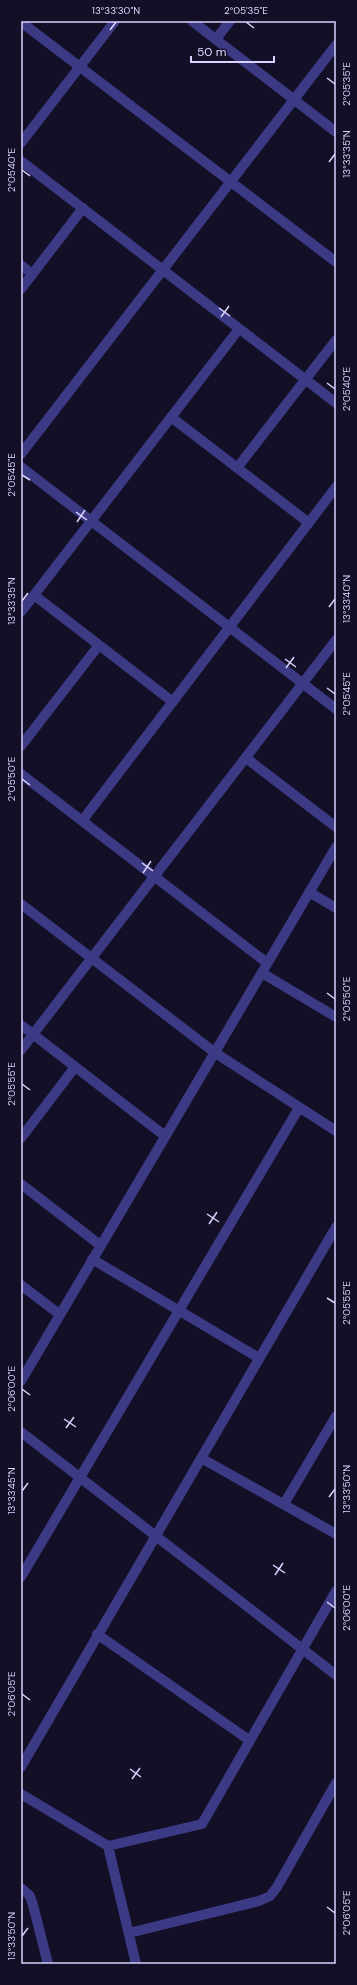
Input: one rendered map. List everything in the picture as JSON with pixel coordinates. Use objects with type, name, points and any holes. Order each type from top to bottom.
[{"type":"street","points":[[21,144],[115,21]]},
{"type":"street","points":[[192,21],[336,132]]},
{"type":"street","points":[[216,39],[230,21]]},
{"type":"street","points":[[21,22],[336,262]]},
{"type":"street","points":[[21,454],[336,45]]},
{"type":"street","points":[[21,161],[336,403]]},
{"type":"street","points":[[21,289],[83,208]]},
{"type":"street","points":[[21,265],[32,274]]},
{"type":"street","points":[[21,612],[239,329]]},
{"type":"street","points":[[237,468],[336,340]]},
{"type":"street","points":[[171,417],[309,523]]},
{"type":"street","points":[[21,467],[336,709]]},
{"type":"street","points":[[82,821],[336,487]]},
{"type":"street","points":[[34,595],[173,702]]},
{"type":"street","points":[[21,1050],[336,640]]},
{"type":"street","points":[[21,746],[99,645]]},
{"type":"street","points":[[246,758],[336,827]]},
{"type":"street","points":[[21,774],[267,963]]},
{"type":"street","points":[[21,1381],[59,1314],[336,847]]},
{"type":"street","points":[[309,892],[336,908]]},
{"type":"street","points":[[21,904],[214,1052],[336,1131]]},
{"type":"street","points":[[262,973],[336,1017]]},
{"type":"street","points":[[21,1025],[165,1136]]},
{"type":"street","points":[[21,1138],[75,1067]]},
{"type":"street","points":[[21,1577],[299,1108]]},
{"type":"street","points":[[21,1184],[100,1245]]},
{"type":"street","points":[[21,1767],[97,1634],[259,1358],[332,1241],[336,1227]]},
{"type":"street","points":[[92,1259],[259,1358]]},
{"type":"street","points":[[21,1285],[59,1314]]},
{"type":"street","points":[[284,1504],[335,1421]]},
{"type":"street","points":[[21,1432],[336,1675]]},
{"type":"street","points":[[201,1458],[336,1534]]},
{"type":"street","points":[[21,1794],[108,1846],[202,1824],[336,1591]]},
{"type":"street","points":[[97,1634],[249,1740]]},
{"type":"street","points":[[129,1933],[259,1901],[270,1896],[277,1887],[336,1783]]},
{"type":"street","points":[[108,1846],[136,1964]]},
{"type":"street","points":[[21,1888],[30,1896],[48,1964]]}]
